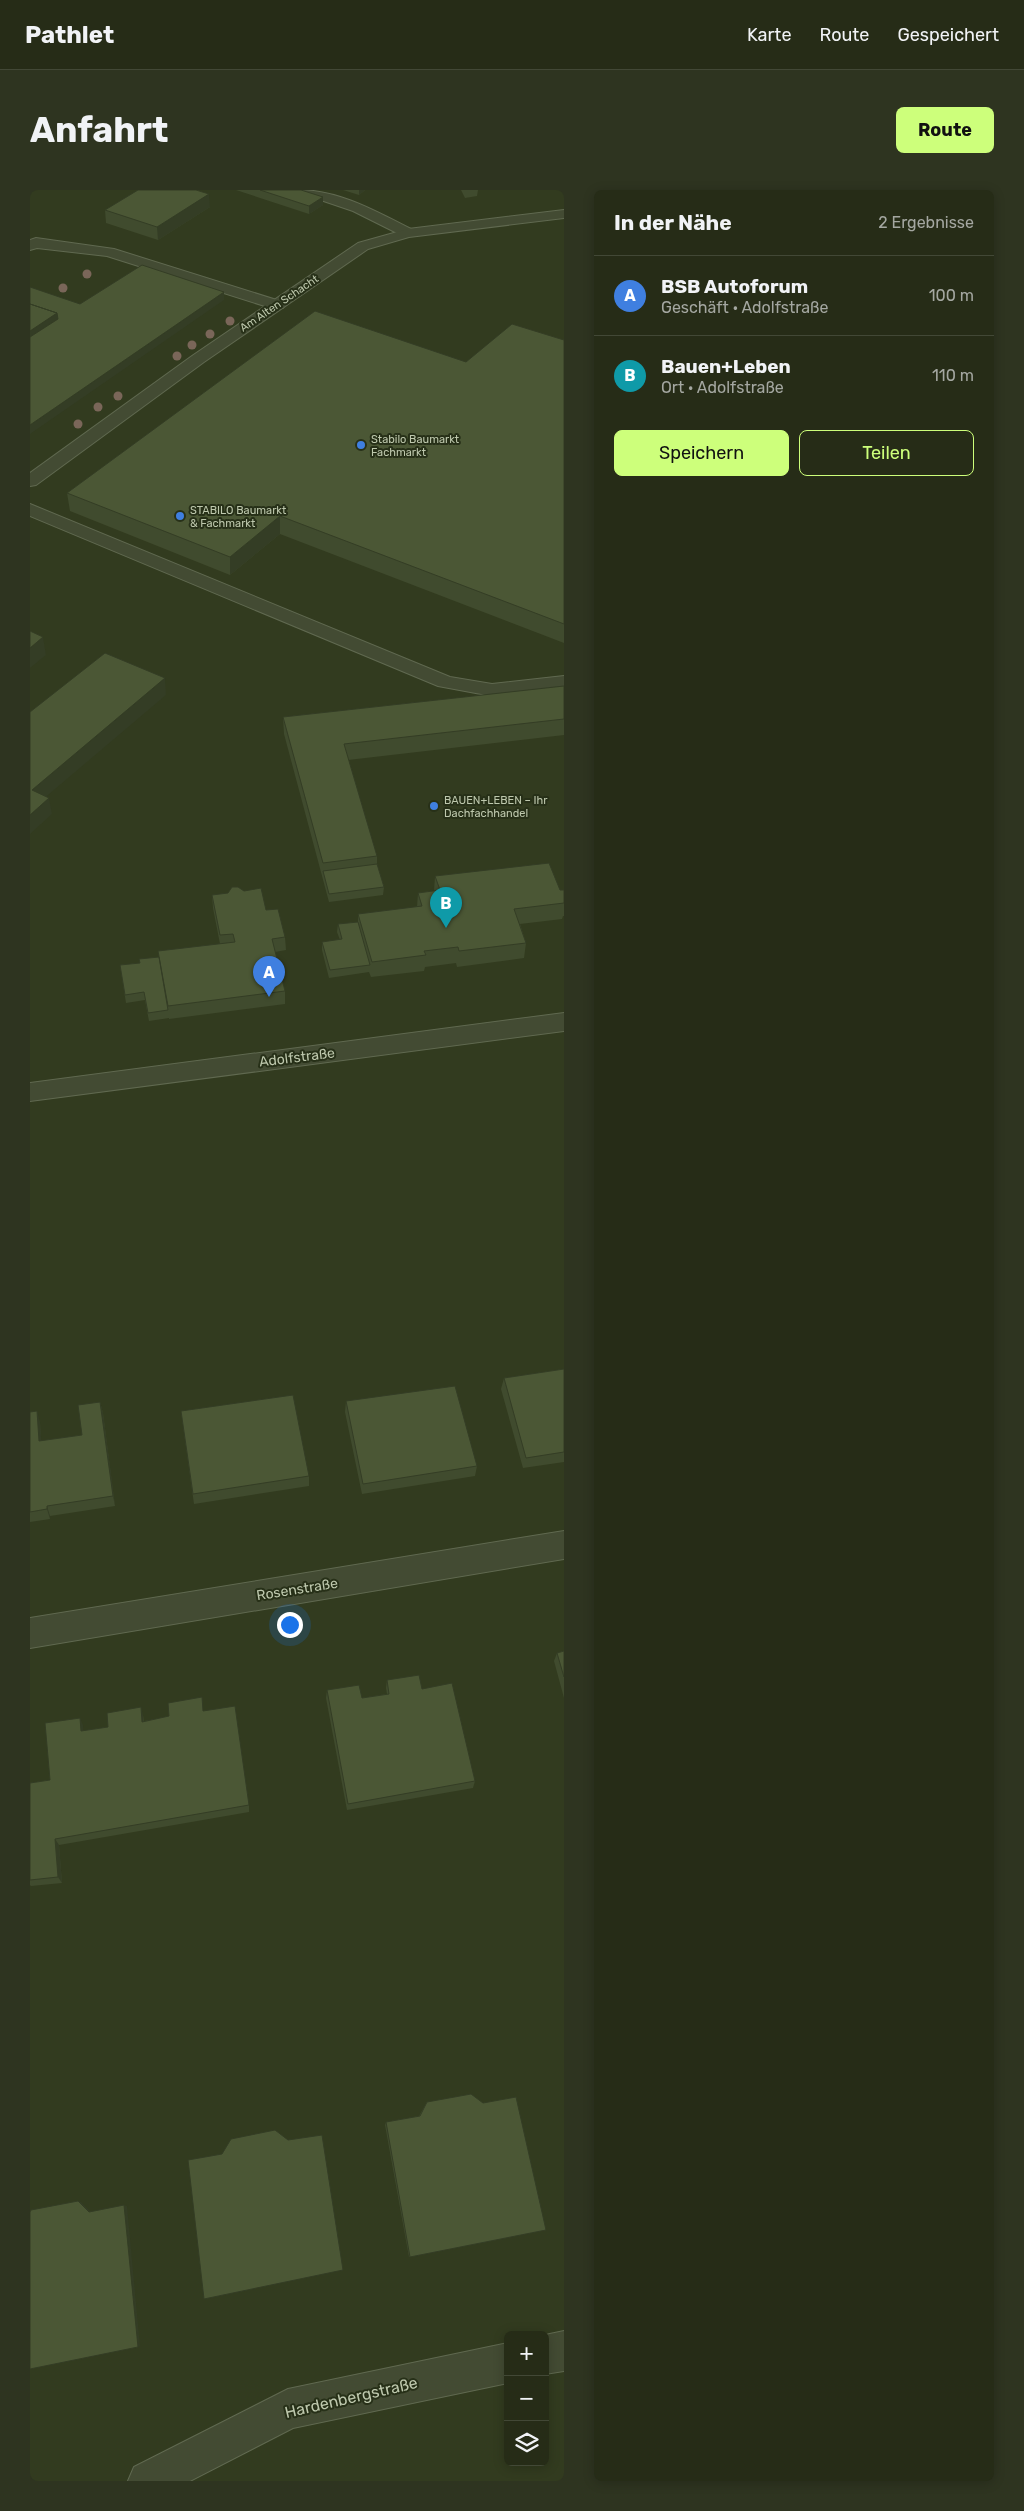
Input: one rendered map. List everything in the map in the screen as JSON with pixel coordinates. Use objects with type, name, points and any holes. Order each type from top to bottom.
[{"type":"street","points":[[305,190],[358,208],[408,233]]},
{"type":"street","name":"Am Alten Schacht","points":[[30,481],[198,358],[363,246],[408,233],[564,214]]},
{"type":"street","points":[[30,245],[36,243],[109,252],[276,305]]},
{"type":"street","points":[[30,509],[445,682],[492,690],[564,682]]},
{"type":"street","name":"Adolfstraße","points":[[30,1092],[564,1022]]},
{"type":"street","name":"Rosenstraße","points":[[30,1633],[564,1545]]},
{"type":"street","points":[[549,2354],[564,2351]]},
{"type":"street","name":"Hardenbergstraße","points":[[148,2481],[288,2409],[504,2364]]},
{"type":"building","points":[[138,190],[196,190],[209,194],[157,227],[105,210]]},
{"type":"building","points":[[260,190],[301,190],[323,197],[309,206]]},
{"type":"building","points":[[142,265],[224,292],[30,425],[30,337],[58,319],[57,313],[30,304],[30,287],[80,304]]},
{"type":"building","points":[[30,304],[57,313],[30,331]]},
{"type":"building","name":"Stabilo Baumarkt Fachmarkt","points":[[315,311],[466,362],[512,324],[564,340],[564,624],[280,516],[230,557],[67,493]]},
{"type":"building","points":[[30,631],[43,637],[30,648]]},
{"type":"building","points":[[105,653],[165,678],[32,790],[49,798],[30,815],[30,712]]},
{"type":"building","points":[[564,686],[564,719],[344,744],[377,856],[323,863],[283,717]]},
{"type":"building","points":[[549,863],[560,890],[564,890],[564,903],[514,909],[526,943],[459,951],[458,947],[424,951],[426,955],[372,962],[358,914],[422,906],[418,893],[440,890],[435,876]]},
{"type":"building","points":[[377,864],[384,887],[329,894],[323,871]]},
{"type":"building","points":[[232,887],[238,887],[244,891],[261,888],[266,910],[278,909],[285,937],[272,939],[285,991],[168,1006],[158,951],[235,942],[233,934],[220,935],[212,895],[228,893]]},
{"type":"building","points":[[358,922],[370,965],[330,970],[322,942],[342,939],[338,924]]},
{"type":"building","points":[[159,957],[168,1010],[148,1013],[144,992],[125,995],[120,965],[140,963],[139,959]]},
{"type":"building","points":[[564,1369],[564,1452],[526,1458],[504,1378]]},
{"type":"building","points":[[455,1386],[477,1466],[363,1484],[346,1401]]},
{"type":"building","points":[[293,1395],[309,1476],[193,1494],[181,1411]]},
{"type":"building","points":[[100,1402],[113,1496],[47,1506],[47,1509],[30,1512],[30,1412],[37,1411],[39,1441],[82,1435],[78,1405]]},
{"type":"building","points":[[564,1651],[564,1677],[557,1653]]},
{"type":"building","points":[[419,1675],[422,1689],[452,1683],[475,1781],[348,1804],[327,1690],[359,1685],[362,1698],[389,1694],[387,1680]]},
{"type":"building","points":[[202,1697],[203,1711],[235,1706],[249,1805],[55,1839],[58,1877],[30,1880],[30,1783],[50,1780],[45,1723],[80,1718],[81,1731],[108,1727],[107,1713],[141,1707],[142,1722],[169,1716],[168,1703]]},
{"type":"building","points":[[471,2094],[483,2103],[516,2097],[546,2230],[410,2257],[386,2122],[420,2116],[427,2102]]},
{"type":"building","points":[[275,2130],[288,2140],[322,2135],[343,2270],[204,2299],[188,2160],[222,2154],[231,2139]]},
{"type":"building","points":[[78,2201],[89,2212],[124,2205],[138,2347],[30,2369],[30,2212],[31,2210]]},
{"type":"place","name":"Stabilo Baumarkt Fachmarkt","points":[[361,445]]},
{"type":"place","name":"STABILO Baumarkt & Fachmarkt","points":[[180,516]]},
{"type":"place","name":"BAUEN+LEBEN – Ihr Dachfachhandel","points":[[434,806]]},
{"type":"place","name":"Bauen+Leben","points":[[446,928]]},
{"type":"place","name":"BSB Autoforum","points":[[269,997]]}]
